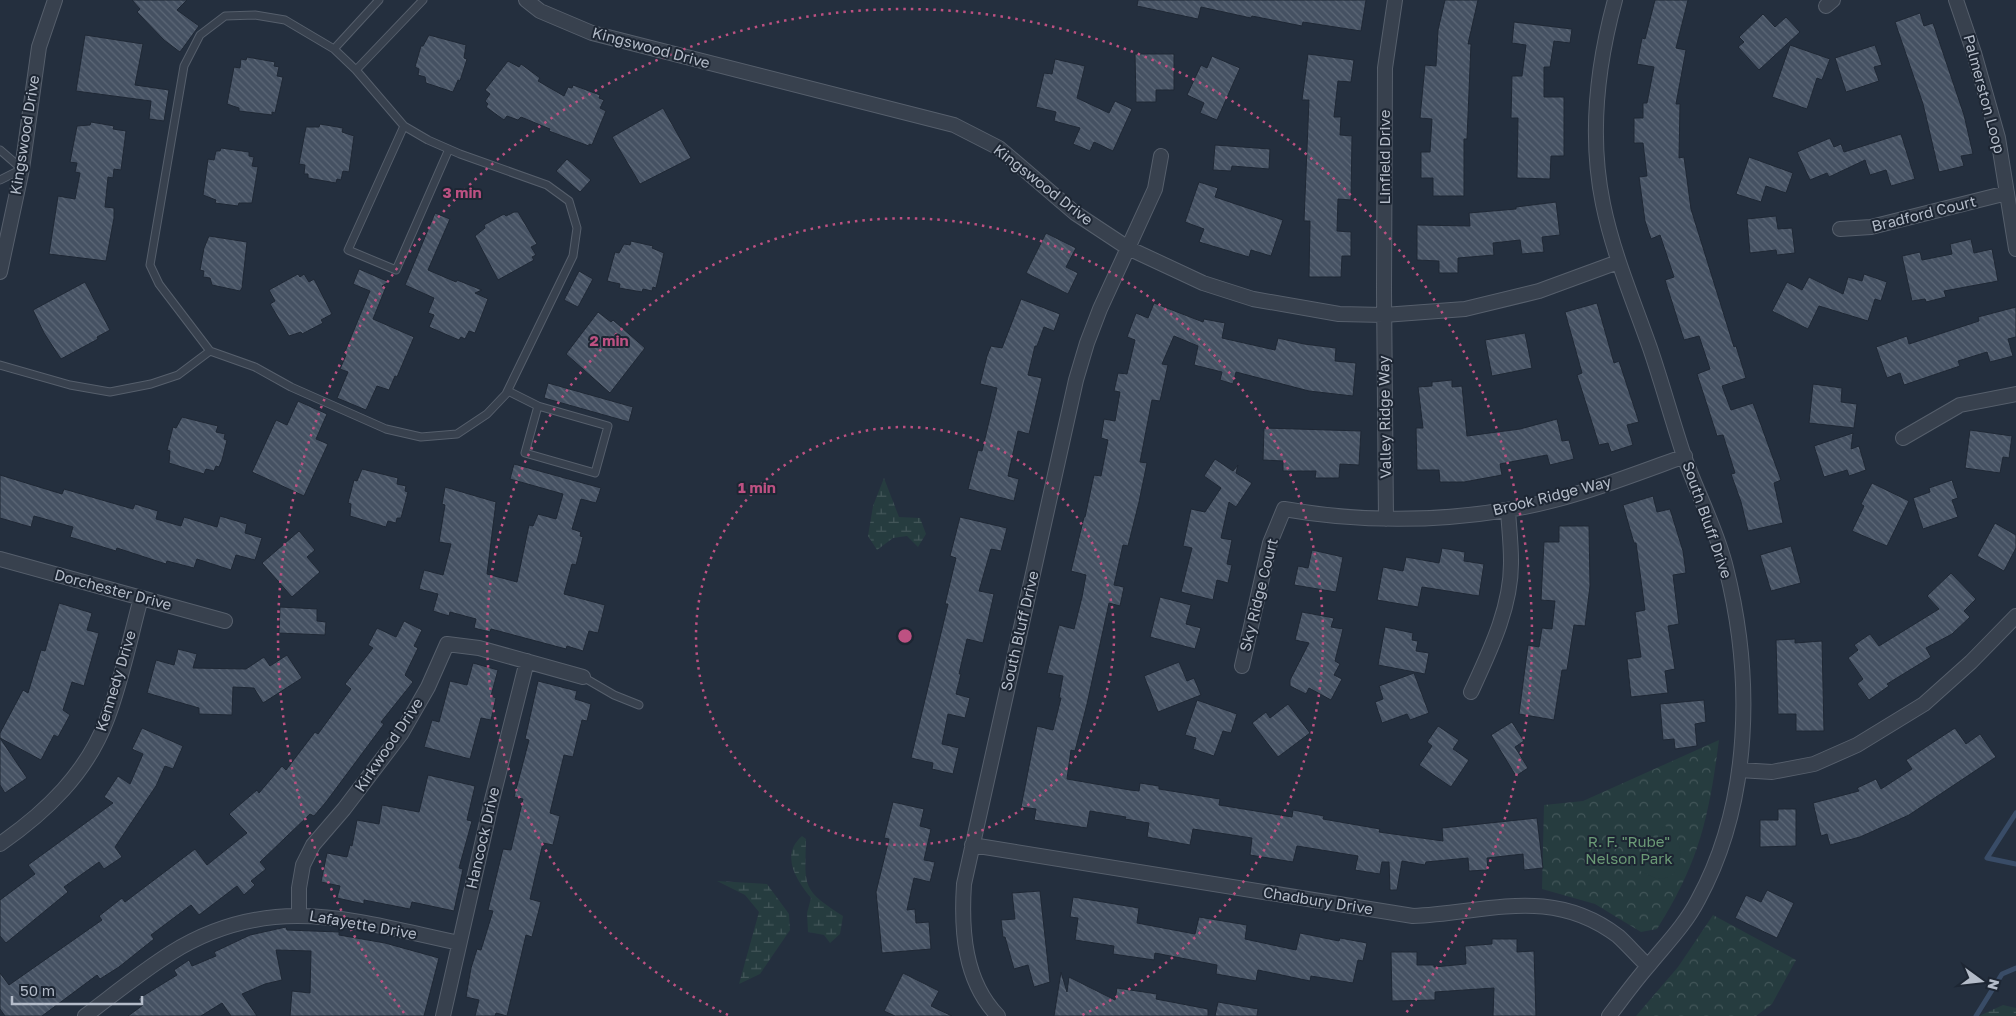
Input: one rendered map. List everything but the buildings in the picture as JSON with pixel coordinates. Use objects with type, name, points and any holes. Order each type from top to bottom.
[{"type":"street","name":"Kingswood Drive","points":[[0,272],[22,169],[39,47],[55,0]]},
{"type":"street","name":"Kingswood Drive","points":[[526,0],[540,11],[592,34],[954,125],[999,148],[1075,213],[1128,248],[1203,283],[1253,299],[1339,314],[1384,315],[1465,309],[1539,291],[1618,262]]},
{"type":"street","name":"Linfield Drive","points":[[1384,315],[1386,68],[1395,0]]},
{"type":"street","name":"South Bluff Drive","points":[[1609,1016],[1684,924],[1699,899],[1712,869],[1727,826],[1739,770],[1745,688],[1738,627],[1726,566],[1684,456],[1650,349],[1618,262],[1602,202],[1597,150],[1597,99],[1603,46],[1615,0]]},
{"type":"street","name":"Palmerston Loop","points":[[1956,0],[1971,44],[1998,138],[2016,249]]},
{"type":"street","name":"South Bluff Drive","points":[[995,1015],[981,991],[964,944],[962,915],[964,884],[1076,380],[1100,309],[1155,189],[1161,156]]},
{"type":"street","name":"Bradford Court","points":[[1840,229],[1871,227],[2007,193]]},
{"type":"street","name":"Valley Ridge Way","points":[[1384,315],[1386,519]]},
{"type":"street","points":[[1903,438],[1960,405],[2016,394]]},
{"type":"street","name":"Brook Ridge Way","points":[[1386,519],[1458,516],[1508,510],[1572,494],[1684,456]]},
{"type":"street","name":"Sky Ridge Court","points":[[1242,666],[1270,543],[1284,510],[1340,518],[1386,519]]},
{"type":"street","points":[[1471,692],[1488,656],[1507,601],[1512,562],[1508,510]]},
{"type":"street","name":"Dorchester Drive","points":[[0,559],[226,621]]},
{"type":"street","name":"Kennedy Drive","points":[[0,844],[36,817],[62,793],[95,746],[107,720],[141,598]]},
{"type":"street","points":[[1739,770],[1772,772],[1814,764],[1857,745],[1924,704],[1972,662],[2016,616]]},
{"type":"street","name":"Kirkwood Drive","points":[[299,914],[299,888],[303,865],[313,845],[350,802],[401,734],[428,687],[447,644],[479,648],[583,677]]},
{"type":"street","name":"Hancock Drive","points":[[443,1016],[527,661]]},
{"type":"street","name":"Chadbury Drive","points":[[972,846],[1413,916],[1439,915],[1476,908],[1516,904],[1555,907],[1588,919],[1618,936],[1648,966]]},
{"type":"street","name":"Lafayette Drive","points":[[84,1016],[172,952],[207,935],[243,922],[299,914],[345,919],[459,943]]},
{"type":"lane","points":[[334,49],[379,0]]},
{"type":"lane","points":[[356,70],[423,0]]},
{"type":"lane","points":[[255,15],[285,20],[334,49],[356,70],[404,126],[449,149],[548,185],[569,201],[578,228],[573,256],[508,391],[487,414],[457,434],[421,437],[386,428],[307,394],[255,367],[210,351],[159,284],[150,265],[184,66],[200,34],[225,16],[255,15]]},
{"type":"lane","points":[[404,126],[348,250],[396,270],[449,149]]},
{"type":"lane","points":[[0,150],[22,169],[0,180]]},
{"type":"lane","points":[[0,366],[70,385],[110,392],[150,384],[178,375],[210,351]]},
{"type":"lane","points":[[508,391],[538,406],[608,426],[594,473],[524,453],[538,406]]},
{"type":"lane","points":[[583,677],[614,695],[639,705]]},
{"type":"green space","points":[[884,478],[899,517],[920,518],[926,534],[918,547],[907,536],[893,538],[877,550],[868,536],[873,506]]},
{"type":"green space","name":"R. F. \"Rube\" Nelson Park","points":[[1719,740],[1711,793],[1700,839],[1683,882],[1657,929],[1641,932],[1595,904],[1542,889],[1544,805],[1583,801]]},
{"type":"green space","points":[[1664,825],[1672,831],[1677,839],[1680,857],[1674,873],[1667,878],[1657,879],[1640,871]]},
{"type":"green space","points":[[802,836],[806,839],[805,867],[808,885],[819,899],[843,916],[840,934],[830,943],[824,935],[808,932],[807,913],[811,898],[800,883],[791,859],[795,843]]},
{"type":"green space","points":[[717,881],[767,884],[789,914],[790,930],[760,974],[739,984],[759,912],[745,895]]},
{"type":"green space","points":[[1713,915],[1796,960],[1772,1004],[1756,1016],[1636,1016],[1678,967]]},
{"type":"green space","points":[[2003,1005],[2016,1008],[2016,1016],[1979,1016]]},
{"type":"waterway","points":[[2016,813],[1987,858],[2016,864]]},
{"type":"waterway","points":[[1976,1016],[2002,974],[2016,968]]}]
